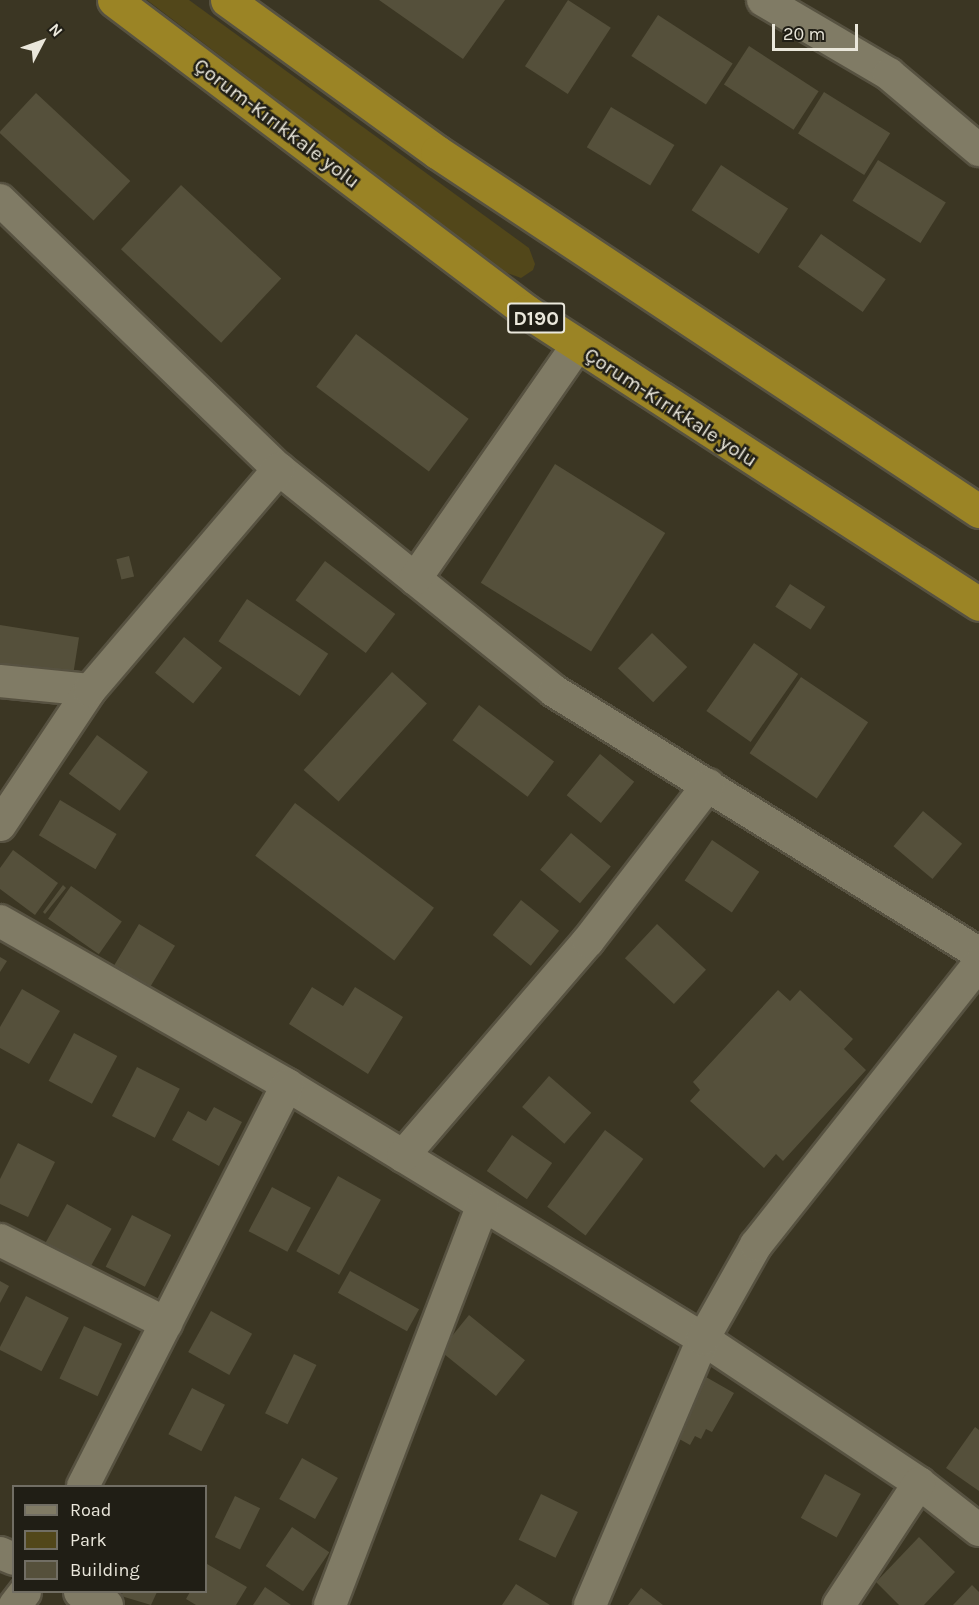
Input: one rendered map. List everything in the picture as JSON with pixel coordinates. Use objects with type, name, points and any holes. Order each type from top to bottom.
[{"type":"highway","name":"Çorum-Kırıkkale yolu","points":[[114,0],[577,346],[979,604]]},
{"type":"highway","points":[[227,0],[437,152],[979,511]]},
{"type":"street","points":[[763,0],[889,74],[979,150]]},
{"type":"street","points":[[3,209],[279,469],[555,691],[979,953]]},
{"type":"street","points":[[415,579],[577,346]]},
{"type":"street","points":[[0,825],[90,690],[279,469]]},
{"type":"street","points":[[0,681],[90,690]]},
{"type":"street","points":[[403,1156],[588,941],[708,785]]},
{"type":"street","points":[[0,921],[287,1085],[703,1339],[919,1483],[979,1530]]},
{"type":"street","points":[[590,1605],[703,1339],[756,1245],[979,964]]},
{"type":"street","points":[[83,1485],[287,1085]]},
{"type":"street","points":[[330,1605],[483,1205]]},
{"type":"street","points":[[0,1240],[166,1323]]},
{"type":"street","points":[[838,1605],[919,1483]]},
{"type":"street","points":[[15,1605],[24,1593]]},
{"type":"street","points":[[83,1593],[107,1605]]},
{"type":"green space","points":[[147,0],[189,0],[529,248],[535,264],[533,270],[521,278],[502,271]]},
{"type":"building","points":[[379,0],[505,0],[463,59]]},
{"type":"building","points":[[568,0],[611,28],[568,94],[525,66]]},
{"type":"building","points":[[658,15],[733,63],[706,105],[631,56]]},
{"type":"building","points":[[749,46],[819,91],[794,130],[724,85]]},
{"type":"building","points":[[824,92],[890,133],[864,175],[798,134]]},
{"type":"building","points":[[36,93],[130,181],[94,220],[0,133]]},
{"type":"building","points":[[611,107],[674,145],[650,185],[587,147]]},
{"type":"building","points":[[878,160],[946,202],[920,243],[853,201]]},
{"type":"building","points":[[721,165],[788,209],[759,254],[692,210]]},
{"type":"building","points":[[181,185],[281,278],[221,343],[121,249]]},
{"type":"building","points":[[821,234],[886,279],[863,312],[798,267]]},
{"type":"building","points":[[356,334],[469,419],[429,472],[316,387]]},
{"type":"building","points":[[555,464],[665,533],[591,652],[481,583]]},
{"type":"building","points":[[129,556],[134,576],[121,580],[116,559]]},
{"type":"building","points":[[325,561],[395,614],[366,653],[296,600]]},
{"type":"building","points":[[790,584],[825,607],[811,630],[775,607]]},
{"type":"building","points":[[247,599],[328,654],[300,696],[218,641]]},
{"type":"building","points":[[0,625],[79,638],[73,675],[0,663]]},
{"type":"building","points":[[652,633],[687,667],[653,702],[618,668]]},
{"type":"building","points":[[184,637],[222,668],[193,704],[155,673]]},
{"type":"building","points":[[754,643],[798,674],[751,742],[706,711]]},
{"type":"building","points":[[392,672],[427,703],[339,802],[304,770]]},
{"type":"building","points":[[801,677],[868,722],[817,799],[750,753]]},
{"type":"building","points":[[479,705],[554,762],[528,797],[453,740]]},
{"type":"building","points":[[97,735],[148,772],[120,811],[69,774]]},
{"type":"building","points":[[600,754],[634,782],[601,823],[567,795]]},
{"type":"building","points":[[60,800],[117,834],[95,869],[39,835]]},
{"type":"building","points":[[295,803],[434,908],[394,960],[255,856]]},
{"type":"building","points":[[923,811],[962,844],[933,879],[893,846]]},
{"type":"building","points":[[571,833],[611,866],[580,903],[540,870]]},
{"type":"building","points":[[712,840],[759,872],[732,912],[685,881]]},
{"type":"building","points":[[13,850],[58,883],[35,915],[0,889],[0,868]]},
{"type":"building","points":[[63,885],[66,888],[45,914],[43,912]]},
{"type":"building","points":[[71,886],[122,922],[99,954],[48,919]]},
{"type":"building","points":[[521,900],[559,931],[531,966],[493,935]]},
{"type":"building","points":[[139,924],[175,946],[148,991],[112,969]]},
{"type":"building","points":[[657,924],[706,970],[674,1004],[625,958]]},
{"type":"building","points":[[0,957],[7,961],[0,972]]},
{"type":"building","points":[[312,987],[343,1006],[355,987],[403,1017],[368,1074],[289,1024]]},
{"type":"building","points":[[22,989],[60,1011],[29,1064],[0,1048],[0,1027]]},
{"type":"building","points":[[778,990],[790,1001],[800,990],[853,1039],[844,1049],[866,1070],[783,1161],[776,1154],[764,1168],[690,1101],[700,1090],[693,1082]]},
{"type":"building","points":[[74,1033],[117,1056],[92,1104],[49,1081]]},
{"type":"building","points":[[137,1067],[180,1089],[155,1138],[112,1116]]},
{"type":"building","points":[[549,1076],[591,1113],[564,1144],[522,1107]]},
{"type":"building","points":[[214,1107],[242,1122],[219,1166],[172,1140],[188,1111],[206,1121]]},
{"type":"building","points":[[605,1130],[643,1159],[586,1236],[547,1207]]},
{"type":"building","points":[[512,1135],[552,1163],[527,1199],[487,1171]]},
{"type":"building","points":[[18,1143],[55,1162],[28,1217],[0,1204],[0,1179]]},
{"type":"building","points":[[338,1176],[381,1200],[339,1275],[296,1251]]},
{"type":"building","points":[[272,1187],[311,1208],[287,1252],[249,1231]]},
{"type":"building","points":[[67,1204],[112,1229],[88,1271],[44,1246]]},
{"type":"building","points":[[132,1215],[171,1235],[145,1287],[106,1267]]},
{"type":"building","points":[[350,1271],[419,1309],[407,1331],[338,1293]]},
{"type":"building","points":[[0,1281],[9,1286],[0,1303]]},
{"type":"building","points":[[26,1296],[69,1318],[42,1371],[0,1350]]},
{"type":"building","points":[[211,1311],[252,1334],[229,1375],[188,1352]]},
{"type":"building","points":[[469,1315],[525,1360],[496,1396],[440,1351]]},
{"type":"building","points":[[84,1326],[122,1344],[98,1396],[59,1379]]},
{"type":"building","points":[[294,1354],[316,1365],[288,1424],[265,1413]]},
{"type":"building","points":[[706,1377],[734,1393],[712,1432],[706,1429],[701,1439],[695,1436],[690,1445],[674,1436]]},
{"type":"building","points":[[192,1388],[225,1405],[201,1451],[168,1434]]},
{"type":"building","points":[[975,1427],[979,1430],[979,1491],[946,1468]]},
{"type":"building","points":[[302,1458],[338,1478],[315,1519],[279,1499]]},
{"type":"building","points":[[825,1474],[861,1494],[837,1538],[801,1518]]},
{"type":"building","points":[[541,1494],[578,1512],[555,1558],[519,1540]]},
{"type":"building","points":[[235,1496],[260,1508],[240,1550],[215,1537]]},
{"type":"building","points":[[292,1527],[329,1552],[303,1591],[266,1566]]},
{"type":"building","points":[[919,1537],[955,1572],[924,1605],[899,1605],[876,1582]]},
{"type":"building","points":[[207,1564],[247,1587],[236,1605],[196,1605],[186,1599],[189,1593],[207,1593]]},
{"type":"building","points":[[516,1584],[550,1605],[502,1605]]},
{"type":"building","points":[[972,1585],[979,1592],[979,1605],[953,1605]]},
{"type":"building","points":[[265,1587],[291,1605],[253,1605]]},
{"type":"building","points":[[641,1588],[663,1605],[628,1605]]},
{"type":"building","points":[[122,1593],[157,1593],[151,1605],[121,1596]]}]
